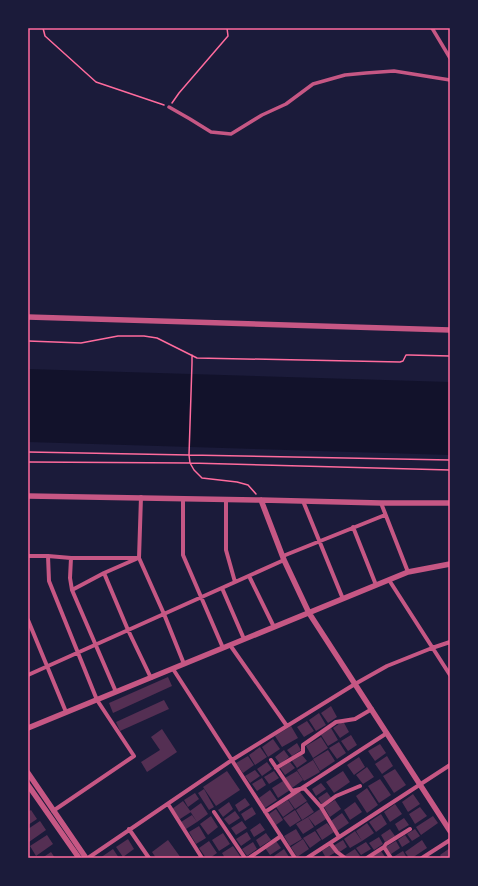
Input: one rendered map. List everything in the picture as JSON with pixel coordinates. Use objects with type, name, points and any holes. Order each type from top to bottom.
[{"type":"street","points":[[432,28],[450,58]]},
{"type":"street","points":[[169,107],[211,132],[231,134],[262,115],[286,104],[313,84],[345,75],[394,71],[450,80]]},
{"type":"street","points":[[28,317],[450,330]]},
{"type":"street","points":[[28,496],[450,503]]},
{"type":"street","points":[[141,498],[138,558],[164,614],[184,664]]},
{"type":"street","points":[[183,498],[183,555],[223,648]]},
{"type":"street","points":[[226,499],[226,550],[236,582]]},
{"type":"street","points":[[261,500],[284,558],[309,613],[450,831]]},
{"type":"street","points":[[303,501],[343,599]]},
{"type":"street","points":[[381,503],[408,572]]},
{"type":"street","points":[[28,675],[236,582],[319,541],[385,515]]},
{"type":"street","points":[[353,527],[376,585]]},
{"type":"street","points":[[28,556],[71,558],[138,558]]},
{"type":"street","points":[[48,556],[49,581],[97,700],[134,756],[53,811]]},
{"type":"street","points":[[71,558],[70,578],[72,590],[116,692]]},
{"type":"street","points":[[72,590],[104,573],[138,558]]},
{"type":"street","points":[[28,728],[408,572],[450,564]]},
{"type":"street","points":[[104,573],[150,678]]},
{"type":"street","points":[[249,576],[274,627]]},
{"type":"street","points":[[389,580],[450,675]]},
{"type":"street","points":[[222,588],[244,640]]},
{"type":"street","points":[[28,620],[66,712]]},
{"type":"street","points":[[30,786],[53,811],[87,858],[232,760],[355,684],[387,666],[450,642]]},
{"type":"street","points":[[230,645],[287,726]]},
{"type":"street","points":[[173,668],[295,858]]},
{"type":"street","points":[[276,768],[302,752],[303,745],[336,722],[355,719],[372,709]]},
{"type":"street","points":[[265,812],[388,734]]},
{"type":"street","points":[[271,760],[292,791],[304,788]]},
{"type":"street","points":[[307,858],[450,765]]},
{"type":"street","points":[[28,774],[30,786],[78,858]]},
{"type":"street","points":[[321,807],[336,796],[360,786]]},
{"type":"street","points":[[304,788],[321,807],[339,837]]},
{"type":"street","points":[[168,804],[202,858]]},
{"type":"street","points":[[214,812],[245,858]]},
{"type":"street","points":[[129,830],[149,858]]},
{"type":"street","points":[[367,858],[384,847],[386,844],[410,830]]},
{"type":"street","points":[[249,858],[281,836]]},
{"type":"street","points":[[422,858],[450,840]]},
{"type":"street","points":[[330,843],[344,858]]},
{"type":"street","points":[[384,847],[392,858]]},
{"type":"path","points":[[43,28],[45,36],[96,82],[169,107],[179,93],[228,36],[227,28]]},
{"type":"path","points":[[28,341],[81,343],[118,336],[144,336],[158,338],[197,358],[400,362],[403,361],[406,355],[450,356]]},
{"type":"path","points":[[192,355],[190,464],[202,478],[237,482],[248,485],[261,500]]},
{"type":"path","points":[[28,452],[450,460]]},
{"type":"path","points":[[28,462],[450,470]]},
{"type":"shaded area","points":[[28,369],[450,382],[450,455],[28,442]]},
{"type":"building","points":[[168,677],[172,686],[113,713],[109,703]]},
{"type":"building","points":[[164,700],[169,709],[120,731],[116,722]]},
{"type":"building","points":[[331,706],[337,717],[328,723],[321,713]]},
{"type":"building","points":[[319,713],[326,725],[316,731],[309,720]]},
{"type":"building","points":[[307,721],[314,731],[304,737],[297,727]]},
{"type":"building","points":[[343,721],[349,732],[340,738],[333,728]]},
{"type":"building","points":[[291,726],[298,738],[282,747],[275,736]]},
{"type":"building","points":[[331,728],[338,740],[328,746],[321,735]]},
{"type":"building","points":[[162,729],[177,752],[147,772],[141,762],[160,750],[151,737]]},
{"type":"building","points":[[351,735],[357,745],[348,751],[341,741]]},
{"type":"building","points":[[321,737],[328,748],[313,758],[306,746]]},
{"type":"building","points":[[273,739],[280,749],[268,757],[262,747]]},
{"type":"building","points":[[339,742],[346,753],[337,759],[329,748]]},
{"type":"building","points":[[297,743],[301,750],[292,756],[287,750]]},
{"type":"building","points":[[380,744],[386,753],[375,761],[368,751]]},
{"type":"building","points":[[260,747],[267,757],[255,765],[249,755]]},
{"type":"building","points":[[284,750],[289,757],[280,764],[275,757]]},
{"type":"building","points":[[328,750],[335,761],[320,771],[313,759]]},
{"type":"building","points":[[302,755],[307,761],[297,768],[292,761]]},
{"type":"building","points":[[248,756],[254,765],[243,773],[236,763]]},
{"type":"building","points":[[387,756],[393,766],[382,774],[375,764]]},
{"type":"building","points":[[359,757],[365,767],[354,775],[347,765]]},
{"type":"building","points":[[313,760],[320,772],[304,781],[297,770]]},
{"type":"building","points":[[267,762],[272,769],[262,776],[257,769]]},
{"type":"building","points":[[290,762],[295,768],[285,775],[280,768]]},
{"type":"building","points":[[367,767],[374,777],[363,784],[356,775]]},
{"type":"building","points":[[395,769],[406,785],[394,793],[383,776]]},
{"type":"building","points":[[255,770],[260,776],[250,783],[245,776]]},
{"type":"building","points":[[227,771],[240,790],[216,806],[203,787]]},
{"type":"building","points":[[274,771],[279,778],[269,784],[264,777]]},
{"type":"building","points":[[297,771],[303,780],[292,788],[285,778]]},
{"type":"building","points":[[343,771],[350,782],[334,793],[326,782]]},
{"type":"building","points":[[262,778],[266,785],[257,791],[252,784]]},
{"type":"building","points":[[380,779],[391,795],[379,803],[368,786]]},
{"type":"building","points":[[283,781],[290,790],[278,798],[272,788]]},
{"type":"building","points":[[321,783],[326,789],[316,796],[312,789]]},
{"type":"building","points":[[367,788],[378,805],[367,813],[356,796]]},
{"type":"building","points":[[204,789],[214,807],[209,810],[198,793]]},
{"type":"building","points":[[270,790],[277,800],[265,808],[259,798]]},
{"type":"building","points":[[300,792],[307,801],[295,809],[288,799]]},
{"type":"building","points":[[327,792],[332,799],[322,805],[318,798]]},
{"type":"building","points":[[195,793],[199,799],[188,807],[184,800]]},
{"type":"building","points":[[413,794],[420,804],[408,812],[402,802]]},
{"type":"building","points":[[245,798],[250,805],[239,812],[235,805]]},
{"type":"building","points":[[288,800],[294,809],[283,817],[276,807]]},
{"type":"building","points":[[335,800],[341,809],[330,817],[324,807]]},
{"type":"building","points":[[183,801],[191,812],[180,819],[172,809]]},
{"type":"building","points":[[229,802],[233,809],[223,817],[218,810]]},
{"type":"building","points":[[307,802],[314,812],[302,820],[296,810]]},
{"type":"building","points":[[355,802],[362,812],[350,820],[344,810]]},
{"type":"building","points":[[201,803],[208,814],[197,822],[190,811]]},
{"type":"building","points":[[395,804],[402,814],[390,822],[384,812]]},
{"type":"building","points":[[252,807],[256,814],[245,821],[241,814]]},
{"type":"building","points":[[420,807],[427,816],[415,824],[409,814]]},
{"type":"building","points":[[276,809],[283,820],[276,825],[269,814]]},
{"type":"building","points":[[320,809],[326,819],[315,826],[308,817]]},
{"type":"building","points":[[31,810],[37,819],[28,825],[28,812]]},
{"type":"building","points":[[295,810],[301,820],[290,827],[283,818]]},
{"type":"building","points":[[235,811],[240,818],[229,825],[224,819]]},
{"type":"building","points":[[342,813],[349,823],[337,831],[331,821]]},
{"type":"building","points":[[381,814],[387,824],[376,832],[369,822]]},
{"type":"building","points":[[192,815],[197,822],[186,829],[181,822]]},
{"type":"building","points":[[211,816],[218,827],[208,835],[200,824]]},
{"type":"building","points":[[433,816],[438,823],[421,835],[416,827]]},
{"type":"building","points":[[308,817],[314,827],[303,834],[296,824]]},
{"type":"building","points":[[404,818],[409,825],[399,831],[395,824]]},
{"type":"building","points":[[40,821],[46,830],[29,842],[28,829]]},
{"type":"building","points":[[242,821],[247,828],[236,835],[231,828]]},
{"type":"building","points":[[260,823],[265,830],[254,837],[250,830]]},
{"type":"building","points":[[327,823],[334,832],[322,840],[316,830]]},
{"type":"building","points":[[367,823],[374,833],[362,841],[356,831]]},
{"type":"building","points":[[199,826],[206,838],[196,844],[189,832]]},
{"type":"building","points":[[296,829],[302,839],[290,846],[284,836]]},
{"type":"building","points":[[390,829],[395,836],[385,842],[381,835]]},
{"type":"building","points":[[415,829],[420,836],[412,841],[407,834]]},
{"type":"building","points":[[315,831],[321,840],[310,848],[303,838]]},
{"type":"building","points":[[355,831],[362,841],[350,848],[344,839]]},
{"type":"building","points":[[247,832],[251,839],[241,846],[236,839]]},
{"type":"building","points":[[223,833],[230,844],[219,851],[212,840]]},
{"type":"building","points":[[266,833],[271,840],[260,847],[256,840]]},
{"type":"building","points":[[47,835],[53,844],[36,856],[30,846]]},
{"type":"building","points":[[405,835],[410,842],[402,847],[398,840]]},
{"type":"building","points":[[379,837],[383,844],[374,850],[369,843]]},
{"type":"building","points":[[128,839],[134,849],[123,857],[116,847]]},
{"type":"building","points":[[303,839],[309,849],[297,857],[291,847]]},
{"type":"building","points":[[168,840],[181,858],[156,858],[152,852]]},
{"type":"building","points":[[343,840],[347,847],[338,853],[333,846]]},
{"type":"building","points":[[422,840],[427,848],[412,858],[409,858],[405,852]]},
{"type":"building","points":[[209,841],[217,853],[210,858],[206,858],[199,848]]},
{"type":"building","points":[[276,841],[281,848],[270,855],[265,848]]},
{"type":"building","points":[[396,841],[400,848],[391,854],[386,847]]},
{"type":"building","points":[[253,842],[257,849],[247,856],[242,849]]},
{"type":"building","points":[[366,842],[371,849],[361,855],[356,848]]},
{"type":"building","points":[[331,845],[336,852],[326,858],[322,851]]},
{"type":"building","points":[[233,846],[240,856],[238,858],[225,858],[222,853]]},
{"type":"building","points":[[450,848],[450,858],[442,858],[440,855]]},
{"type":"building","points":[[113,849],[119,858],[100,858]]},
{"type":"building","points":[[284,849],[289,857],[288,858],[275,858],[274,856]]},
{"type":"building","points":[[355,849],[360,856],[356,858],[346,858],[344,856]]},
{"type":"building","points":[[381,851],[386,858],[370,858]]},
{"type":"building","points":[[403,851],[407,858],[393,857]]},
{"type":"building","points":[[51,852],[55,858],[42,858]]}]
